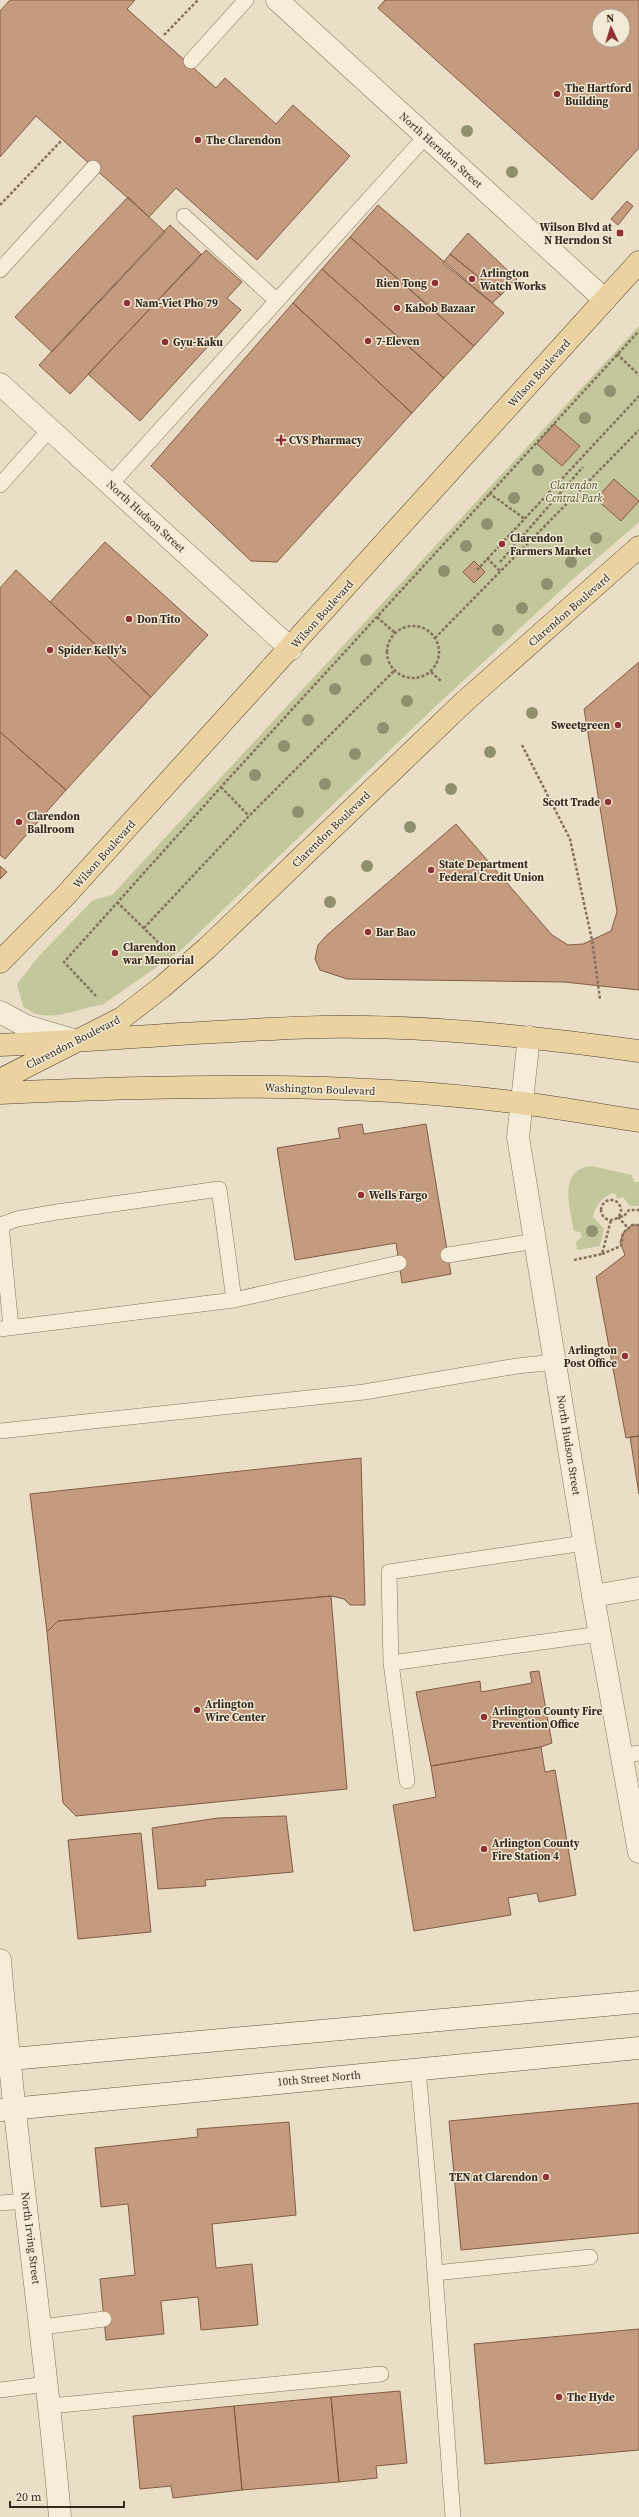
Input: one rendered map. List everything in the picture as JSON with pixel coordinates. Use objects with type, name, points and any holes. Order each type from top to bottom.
[{"type":"main road","name":"Wilson Boulevard","points":[[0,962],[65,896],[291,649],[639,262]]},
{"type":"main road","name":"Clarendon Boulevard","points":[[0,1080],[122,1018],[207,948],[464,702],[639,547]]},
{"type":"main road","points":[[0,1045],[322,1027],[408,1028],[529,1037],[639,1051]]},
{"type":"main road","name":"Washington Boulevard","points":[[0,1093],[128,1087],[317,1088],[520,1103],[639,1121]]},
{"type":"street","name":"North Herndon Street","points":[[277,0],[604,300]]},
{"type":"street","name":"North Hudson Street","points":[[0,384],[291,649]]},
{"type":"street","points":[[0,1012],[26,1026],[48,1034],[79,1041]]},
{"type":"street","name":"North Hudson Street","points":[[529,1037],[520,1103],[518,1136],[593,1596],[600,1634],[631,1755],[639,1852]]},
{"type":"street","points":[[593,1596],[639,1588]]},
{"type":"street","name":"North Irving Street","points":[[0,1960],[7,2109],[26,2201],[42,2327],[60,2517]]},
{"type":"street","points":[[4,2060],[639,2002]]},
{"type":"street","name":"10th Street North","points":[[7,2109],[639,2048]]},
{"type":"lane","points":[[191,60],[246,0]]},
{"type":"lane","points":[[111,484],[426,136]]},
{"type":"lane","points":[[0,270],[93,168]]},
{"type":"lane","points":[[184,216],[277,301]]},
{"type":"lane","points":[[0,485],[50,429]]},
{"type":"lane","points":[[234,1300],[220,1189],[165,1195],[57,1212],[18,1219],[1,1225],[6,1328],[234,1300],[399,1263]]},
{"type":"lane","points":[[448,1256],[535,1240]]},
{"type":"lane","points":[[0,1431],[364,1392],[517,1366],[556,1362]]},
{"type":"lane","points":[[407,1781],[391,1663],[389,1572],[584,1543]]},
{"type":"lane","points":[[391,1663],[600,1634]]},
{"type":"lane","points":[[418,2069],[453,2517]]},
{"type":"lane","points":[[0,2203],[26,2201]]},
{"type":"lane","points":[[435,2273],[590,2257]]},
{"type":"lane","points":[[42,2327],[104,2319]]},
{"type":"lane","points":[[50,2406],[381,2374]]},
{"type":"lane","points":[[0,2390],[47,2384]]},
{"type":"path","points":[[164,35],[198,0]]},
{"type":"path","points":[[0,205],[62,140]]},
{"type":"path","points":[[102,995],[98,998],[64,962],[220,787],[639,331]]},
{"type":"path","points":[[617,354],[639,375]]},
{"type":"path","points":[[477,570],[639,396]]},
{"type":"path","points":[[435,638],[639,430]]},
{"type":"path","points":[[500,562],[582,467]]},
{"type":"path","points":[[489,493],[525,519]]},
{"type":"path","points":[[487,558],[501,572]]},
{"type":"path","points":[[377,617],[395,633]]},
{"type":"path","points":[[411,626],[421,627],[435,638],[439,655],[431,672],[416,678],[400,675],[394,670],[386,655],[390,639],[395,633],[411,626]]},
{"type":"path","points":[[144,928],[249,816],[394,670]]},
{"type":"path","points":[[522,745],[570,839],[592,940],[600,999]]},
{"type":"path","points":[[220,787],[249,816]]},
{"type":"path","points":[[117,902],[163,948]]},
{"type":"path","points":[[611,1220],[605,1217],[601,1212],[602,1205],[607,1201],[614,1200],[619,1204],[622,1210],[619,1216]]},
{"type":"path","points":[[602,1254],[611,1220],[619,1216],[623,1217],[629,1210],[639,1210]]},
{"type":"path","points":[[619,1216],[628,1228]]},
{"type":"path","points":[[574,1260],[602,1254],[621,1246],[623,1233],[628,1228],[639,1225]]},
{"type":"green space","name":"Clarendon Central Park","points":[[639,326],[639,522],[572,580],[436,706],[180,951],[102,1005],[53,1015],[35,1013],[23,1006],[17,984],[39,956],[93,900],[112,895]]},
{"type":"green space","points":[[592,1166],[632,1175],[634,1182],[639,1182],[639,1206],[630,1206],[623,1197],[617,1199],[616,1195],[613,1193],[605,1197],[597,1205],[593,1217],[604,1229],[600,1246],[577,1250],[576,1242],[582,1237],[580,1232],[574,1231],[568,1191],[574,1174],[581,1169]]},
{"type":"building","name":"The Clarendon","points":[[10,0],[135,0],[127,9],[216,88],[225,78],[276,124],[293,105],[350,156],[257,260],[176,188],[149,217],[36,116],[0,157],[0,11]]},
{"type":"building","name":"The Hartford Building","points":[[385,0],[639,0],[639,148],[592,200],[378,8]]},
{"type":"building","points":[[128,197],[165,232],[52,352],[15,317]]},
{"type":"building","points":[[627,201],[633,206],[618,225],[611,219]]},
{"type":"building","name":"Rien Tong","points":[[378,205],[504,313],[474,346],[350,237]]},
{"type":"building","name":"Nam-Viet Pho 79","points":[[170,225],[201,254],[70,394],[39,365]]},
{"type":"building","points":[[468,233],[517,279],[501,295],[450,254]]},
{"type":"building","name":"Kabob Bazaar","points":[[350,237],[474,346],[444,378],[322,269]]},
{"type":"building","name":"Gyu-Kaku","points":[[206,250],[242,282],[227,298],[241,310],[140,421],[88,374]]},
{"type":"building","name":"Arlington Watch Works","points":[[450,254],[501,295],[492,303],[443,263]]},
{"type":"building","name":"7-Eleven","points":[[322,269],[444,378],[412,413],[293,303]]},
{"type":"building","name":"CVS Pharmacy","points":[[293,303],[412,413],[277,562],[251,561],[151,466]]},
{"type":"building","points":[[554,424],[580,446],[562,466],[537,444]]},
{"type":"building","points":[[614,479],[639,501],[621,521],[596,499]]},
{"type":"building","name":"Don Tito","points":[[105,542],[208,635],[151,697],[50,602]]},
{"type":"building","points":[[474,561],[485,572],[474,583],[463,572]]},
{"type":"building","name":"Spider Kelly's","points":[[16,570],[151,697],[66,790],[0,732],[0,588]]},
{"type":"building","points":[[639,662],[639,990],[564,982],[347,979],[320,970],[315,959],[318,945],[327,935],[456,824],[552,935],[568,945],[583,944],[611,931],[617,912],[584,709]]},
{"type":"building","name":"Clarendon Ballroom","points":[[0,732],[66,790],[5,859],[0,855]]},
{"type":"building","points":[[0,866],[7,872],[0,879]]},
{"type":"building","name":"Wells Fargo","points":[[362,1124],[364,1134],[426,1124],[451,1274],[402,1283],[396,1243],[295,1260],[277,1148],[340,1138],[338,1128]]},
{"type":"building","name":"Arlington Post Office","points":[[632,1225],[639,1225],[639,1436],[626,1438],[596,1277],[625,1255],[620,1242],[623,1233]]},
{"type":"building","points":[[639,1436],[639,1494],[630,1437]]},
{"type":"building","points":[[361,1458],[365,1605],[350,1605],[344,1599],[331,1596],[58,1621],[47,1632],[30,1494]]},
{"type":"building","name":"Arlington Wire Center","points":[[331,1596],[347,1789],[76,1816],[63,1803],[47,1632],[58,1621]]},
{"type":"building","name":"Arlington County Fire Prevention Office","points":[[539,1671],[552,1743],[541,1747],[431,1766],[416,1692],[480,1681],[481,1692],[532,1683],[530,1672]]},
{"type":"building","name":"Arlington County Fire Station 4","points":[[541,1747],[545,1772],[555,1770],[576,1895],[539,1902],[537,1893],[508,1898],[511,1915],[414,1931],[393,1805],[436,1797],[431,1766]]},
{"type":"building","points":[[286,1816],[293,1872],[205,1880],[206,1886],[158,1889],[152,1828],[218,1818]]},
{"type":"building","points":[[141,1833],[151,1932],[78,1939],[68,1840]]},
{"type":"building","name":"TEN at Clarendon","points":[[639,2103],[639,2233],[461,2250],[449,2121]]},
{"type":"building","points":[[289,2122],[296,2215],[212,2224],[216,2268],[252,2264],[258,2325],[201,2330],[198,2297],[161,2301],[164,2334],[106,2340],[100,2279],[135,2275],[128,2204],[101,2207],[95,2148],[198,2137],[197,2129]]},
{"type":"building","name":"The Hyde","points":[[639,2329],[639,2450],[485,2464],[474,2344]]},
{"type":"building","points":[[400,2391],[407,2463],[376,2466],[377,2478],[339,2482],[331,2397]]},
{"type":"building","points":[[331,2397],[339,2482],[242,2490],[234,2406]]},
{"type":"building","points":[[234,2406],[242,2490],[173,2498],[171,2486],[140,2489],[133,2416]]},
{"type":"place","name":"The Hartford Building","points":[[557,94]]},
{"type":"place","name":"The Clarendon","points":[[198,140]]},
{"type":"place","name":"Wilson Blvd at N Herndon St","points":[[620,233]]},
{"type":"place","name":"Arlington Watch Works","points":[[472,279]]},
{"type":"place","name":"Rien Tong","points":[[435,283]]},
{"type":"place","name":"Nam-Viet Pho 79","points":[[127,303]]},
{"type":"place","name":"Kabob Bazaar","points":[[397,308]]},
{"type":"place","name":"7-Eleven","points":[[368,341]]},
{"type":"place","name":"Gyu-Kaku","points":[[165,342]]},
{"type":"place","name":"CVS Pharmacy","points":[[281,440]]},
{"type":"place","name":"Clarendon Farmers Market","points":[[502,544]]},
{"type":"place","name":"Don Tito","points":[[129,619]]},
{"type":"place","name":"Spider Kelly's","points":[[50,650]]},
{"type":"place","name":"Sweetgreen","points":[[618,725]]},
{"type":"place","name":"Scott Trade","points":[[608,802]]},
{"type":"place","name":"Clarendon Ballroom","points":[[19,822]]},
{"type":"place","name":"State Department Federal Credit Union","points":[[431,870]]},
{"type":"place","name":"Bar Bao","points":[[368,932]]},
{"type":"place","name":"Clarendon war Memorial","points":[[115,953]]},
{"type":"place","name":"Wells Fargo","points":[[361,1195]]},
{"type":"place","name":"Arlington Post Office","points":[[625,1356]]},
{"type":"place","name":"Arlington Wire Center","points":[[197,1710]]},
{"type":"place","name":"Arlington County Fire Prevention Office","points":[[484,1717]]},
{"type":"place","name":"Arlington County Fire Station 4","points":[[484,1849]]},
{"type":"place","name":"TEN at Clarendon","points":[[546,2177]]},
{"type":"place","name":"The Hyde","points":[[559,2397]]}]
